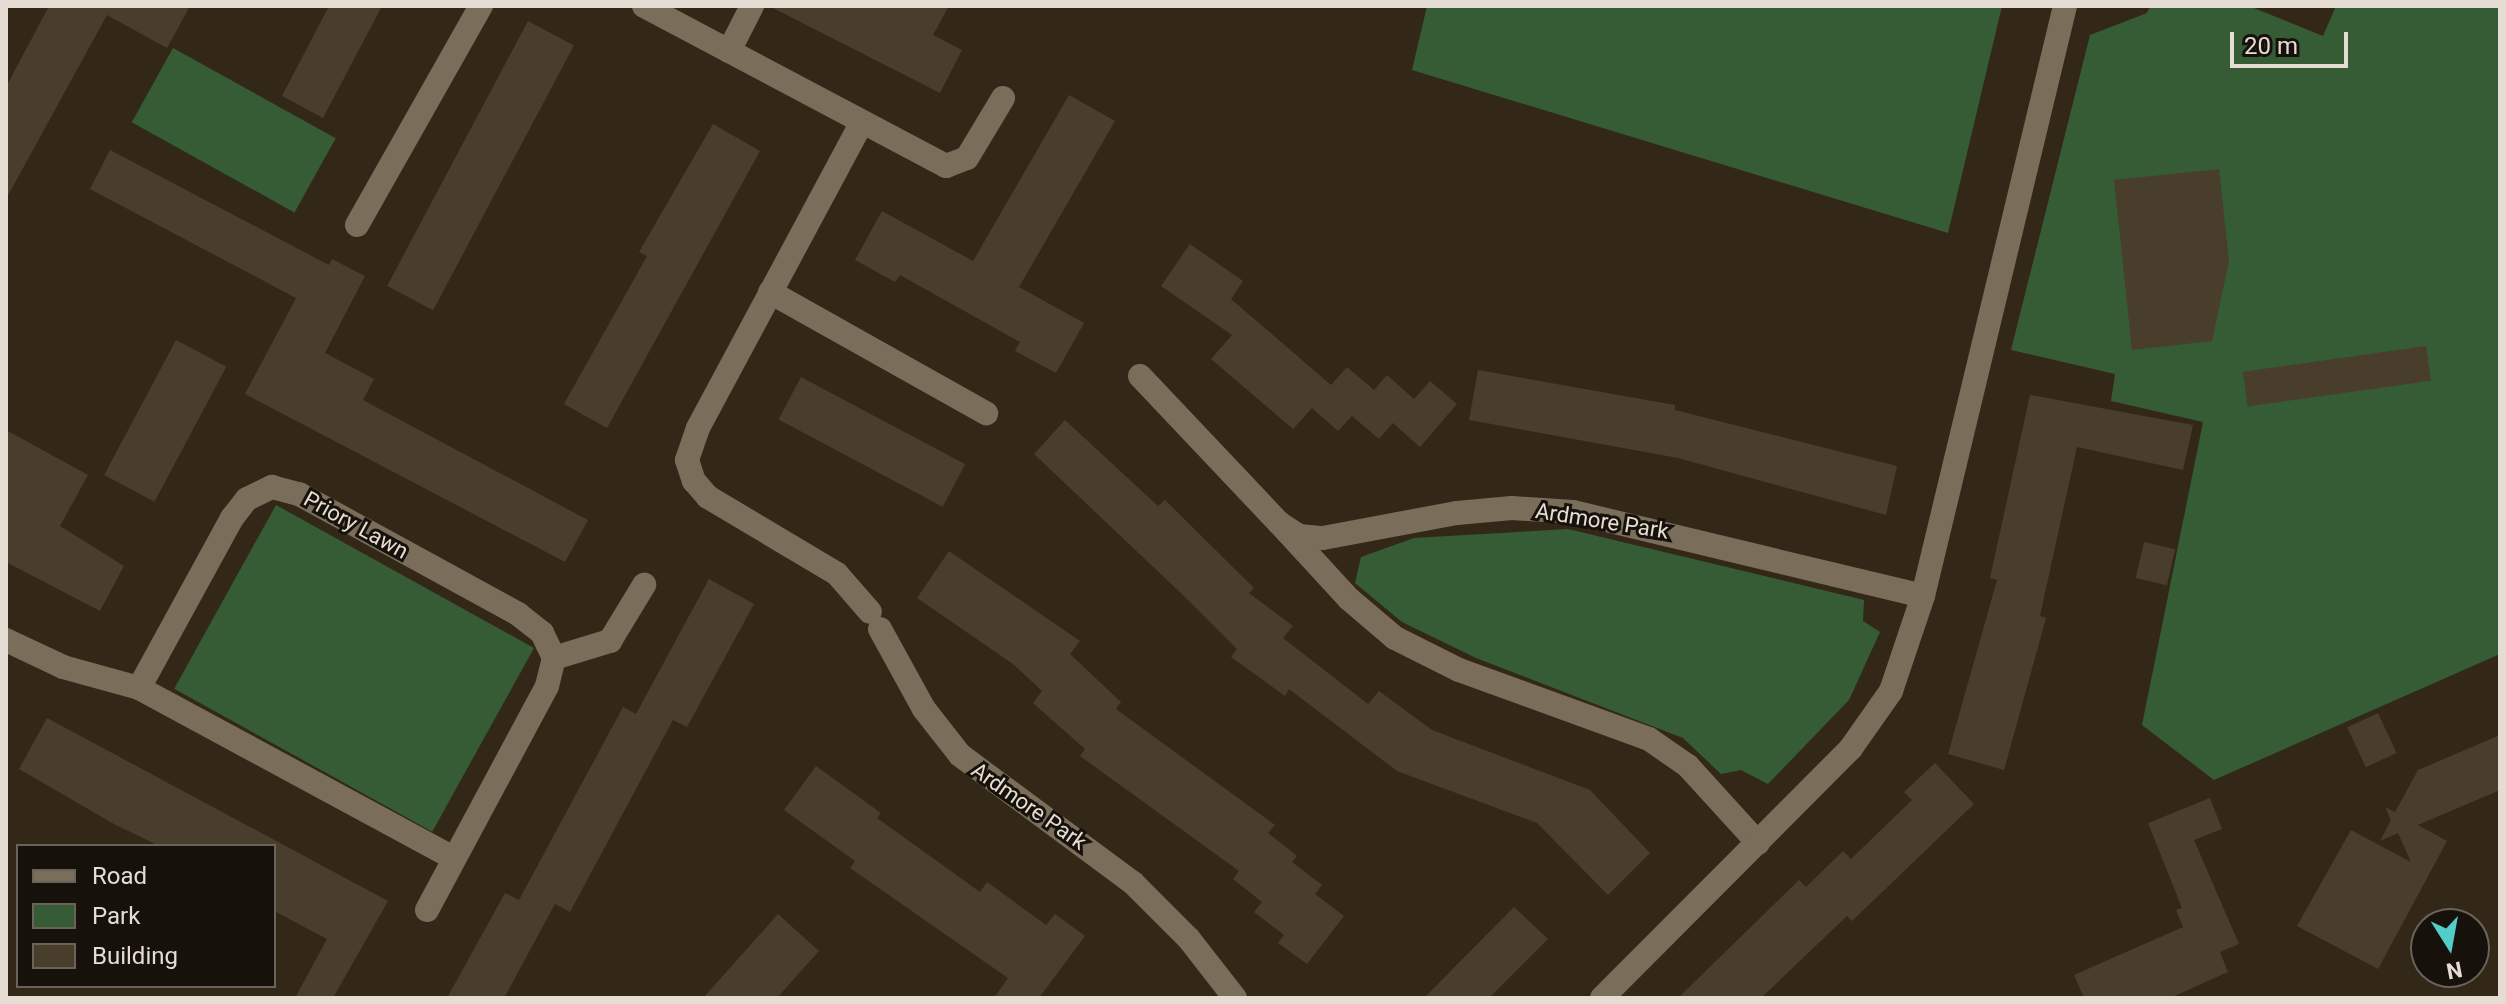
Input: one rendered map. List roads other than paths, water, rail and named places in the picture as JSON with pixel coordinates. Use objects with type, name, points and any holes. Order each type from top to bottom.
[{"type":"street","points":[[357,225],[481,6]]},
{"type":"street","points":[[644,6],[952,167],[967,158],[1003,98]]},
{"type":"street","points":[[729,51],[752,6]]},
{"type":"street","points":[[1602,998],[1851,748],[1881,709],[1923,596],[2065,6]]},
{"type":"street","points":[[862,122],[770,292],[986,413]]},
{"type":"street","name":"Ardmore Park","points":[[770,292],[698,428],[687,460],[691,475],[717,504],[837,574],[875,620],[924,709],[960,755],[1133,883],[1189,939],[1235,998]]},
{"type":"street","name":"Ardmore Park","points":[[1140,376],[1349,599],[1395,638],[1459,670],[1649,739],[1688,766],[1758,843]]},
{"type":"street","name":"Priory Lawn","points":[[139,688],[232,518],[247,499],[272,487],[299,494],[518,614],[542,633],[554,658]]},
{"type":"street","name":"Ardmore Park","points":[[1279,523],[1299,536],[1323,538],[1457,513],[1512,508],[1573,512],[1923,596]]},
{"type":"street","points":[[427,910],[547,686],[554,658],[610,641],[644,585]]},
{"type":"street","points":[[6,640],[63,667],[139,688],[454,858]]}]
